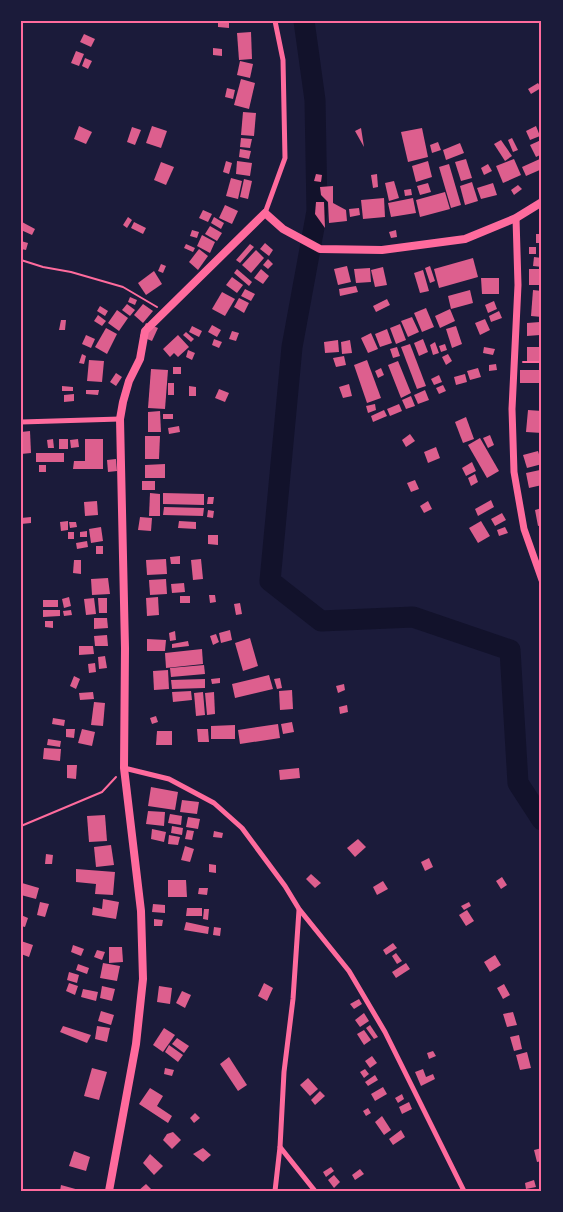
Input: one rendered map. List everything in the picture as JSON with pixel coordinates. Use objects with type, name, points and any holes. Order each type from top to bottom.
[{"type":"main road","points":[[109,1191],[136,1044],[143,979],[141,911],[124,768],[126,648],[120,419],[129,381],[140,359],[145,331],[265,213],[283,229],[320,249],[382,250],[465,239],[516,218],[542,202]]},
{"type":"main road","points":[[516,218],[518,285],[513,361],[514,472],[524,529],[542,580]]},
{"type":"street","points":[[265,213],[285,158],[283,60],[275,21]]},
{"type":"street","points":[[21,422],[120,419]]},
{"type":"street","points":[[124,768],[169,779],[214,803],[242,828],[285,886],[299,909],[349,971],[385,1032],[464,1191]]},
{"type":"street","points":[[275,1191],[280,1147],[284,1072],[293,999],[299,909]]},
{"type":"street","points":[[280,1147],[315,1191]]},
{"type":"path","points":[[21,260],[43,267],[72,272],[122,287],[166,311]]},
{"type":"path","points":[[513,361],[542,362]]},
{"type":"path","points":[[21,826],[102,792],[124,768]]},
{"type":"building","points":[[218,22],[229,22],[229,28],[218,27]]},
{"type":"building","points":[[251,32],[252,59],[239,60],[237,33]]},
{"type":"building","points":[[84,34],[95,39],[91,47],[80,42]]},
{"type":"building","points":[[213,48],[222,49],[222,56],[213,55]]},
{"type":"building","points":[[76,51],[84,54],[79,66],[71,63]]},
{"type":"building","points":[[85,58],[92,61],[88,69],[82,66]]},
{"type":"building","points":[[240,61],[253,64],[250,78],[237,75]]},
{"type":"building","points":[[241,79],[255,83],[249,109],[234,105]]},
{"type":"building","points":[[538,83],[541,88],[531,94],[528,89]]},
{"type":"building","points":[[227,88],[235,90],[233,99],[225,97]]},
{"type":"building","points":[[243,112],[256,113],[254,136],[241,135]]},
{"type":"building","points":[[79,126],[92,132],[86,144],[74,139]]},
{"type":"building","points":[[152,126],[167,131],[161,148],[146,143]]},
{"type":"building","points":[[536,126],[540,136],[530,140],[526,131]]},
{"type":"building","points":[[132,127],[141,130],[135,145],[127,142]]},
{"type":"building","points":[[361,128],[364,147],[355,131]]},
{"type":"building","points":[[422,128],[428,157],[408,162],[401,132]]},
{"type":"building","points":[[241,138],[252,139],[250,148],[240,147]]},
{"type":"building","points":[[512,138],[518,150],[513,152],[508,140]]},
{"type":"building","points":[[501,140],[512,156],[505,161],[494,144]]},
{"type":"building","points":[[541,140],[542,154],[536,157],[530,145]]},
{"type":"building","points":[[438,142],[441,150],[432,153],[430,145]]},
{"type":"building","points":[[460,143],[464,153],[446,160],[443,150]]},
{"type":"building","points":[[240,149],[251,151],[249,159],[239,157]]},
{"type":"building","points":[[542,158],[542,169],[526,176],[522,167]]},
{"type":"building","points":[[466,159],[472,178],[461,181],[455,162]]},
{"type":"building","points":[[514,159],[521,175],[503,183],[496,166]]},
{"type":"building","points":[[226,161],[232,163],[229,174],[223,172]]},
{"type":"building","points":[[237,161],[252,163],[250,176],[236,174]]},
{"type":"building","points":[[428,161],[432,177],[416,182],[412,166]]},
{"type":"building","points":[[161,162],[174,167],[166,185],[154,180]]},
{"type":"building","points":[[449,164],[461,205],[451,208],[439,167]]},
{"type":"building","points":[[488,164],[492,171],[484,175],[481,168]]},
{"type":"building","points":[[316,174],[322,175],[321,182],[314,181]]},
{"type":"building","points":[[377,174],[378,187],[373,188],[371,175]]},
{"type":"building","points":[[231,178],[242,181],[238,199],[226,196]]},
{"type":"building","points":[[244,179],[252,181],[248,199],[240,197]]},
{"type":"building","points":[[394,181],[399,198],[389,201],[385,183]]},
{"type":"building","points":[[472,182],[478,201],[465,205],[460,186]]},
{"type":"building","points":[[428,183],[431,192],[420,195],[417,186]]},
{"type":"building","points":[[493,183],[497,195],[481,199],[477,188]]},
{"type":"building","points":[[518,185],[522,189],[514,195],[511,190]]},
{"type":"building","points":[[333,186],[333,203],[346,210],[347,221],[329,223],[328,202],[321,195],[320,187]]},
{"type":"building","points":[[411,189],[412,195],[405,196],[404,190]]},
{"type":"building","points":[[445,192],[450,209],[420,217],[416,200]]},
{"type":"building","points":[[384,198],[385,217],[363,219],[361,200]]},
{"type":"building","points":[[413,198],[416,213],[391,217],[388,203]]},
{"type":"building","points":[[316,202],[324,202],[325,228],[315,214]]},
{"type":"building","points":[[225,205],[238,211],[232,224],[219,218]]},
{"type":"building","points":[[359,208],[360,215],[350,217],[349,209]]},
{"type":"building","points":[[203,210],[212,214],[208,222],[199,218]]},
{"type":"building","points":[[128,217],[132,220],[127,228],[123,225]]},
{"type":"building","points":[[214,217],[224,223],[221,229],[211,223]]},
{"type":"building","points":[[22,222],[35,229],[32,235],[21,230]]},
{"type":"building","points":[[134,222],[146,228],[143,234],[131,228]]},
{"type":"building","points":[[210,226],[222,233],[217,241],[205,234]]},
{"type":"building","points":[[192,230],[199,232],[197,238],[190,236]]},
{"type":"building","points":[[396,230],[397,237],[391,238],[389,232]]},
{"type":"building","points":[[536,234],[542,234],[542,243],[536,243]]},
{"type":"building","points":[[202,235],[215,242],[210,253],[197,246]]},
{"type":"building","points":[[21,241],[28,243],[26,250],[21,249]]},
{"type":"building","points":[[265,243],[273,250],[269,256],[260,249]]},
{"type":"building","points":[[186,244],[195,248],[193,252],[184,248]]},
{"type":"building","points":[[250,244],[254,247],[240,263],[236,260]]},
{"type":"building","points":[[529,247],[536,247],[536,254],[529,254]]},
{"type":"building","points":[[199,249],[208,256],[198,270],[189,262]]},
{"type":"building","points":[[256,250],[264,258],[251,273],[242,265]]},
{"type":"building","points":[[534,257],[542,258],[542,267],[533,266]]},
{"type":"building","points":[[473,258],[478,277],[439,288],[434,269]]},
{"type":"building","points":[[268,259],[273,264],[268,269],[263,265]]},
{"type":"building","points":[[161,264],[166,266],[163,273],[158,271]]},
{"type":"building","points":[[347,266],[351,282],[338,285],[334,269]]},
{"type":"building","points":[[430,266],[435,281],[430,283],[425,268]]},
{"type":"building","points":[[383,267],[387,285],[375,287],[371,270]]},
{"type":"building","points":[[370,268],[371,282],[356,283],[354,269]]},
{"type":"building","points":[[237,269],[252,282],[249,286],[234,273]]},
{"type":"building","points":[[261,269],[269,276],[263,284],[254,278]]},
{"type":"building","points":[[529,269],[542,269],[542,285],[529,285]]},
{"type":"building","points":[[423,270],[429,291],[420,293],[414,273]]},
{"type":"building","points":[[154,271],[162,284],[146,295],[138,283]]},
{"type":"building","points":[[232,277],[243,285],[237,293],[226,285]]},
{"type":"building","points":[[481,278],[499,278],[499,294],[482,294]]},
{"type":"building","points":[[356,286],[358,292],[340,296],[339,289]]},
{"type":"building","points":[[245,289],[255,294],[251,301],[241,296]]},
{"type":"building","points":[[470,290],[473,303],[451,309],[448,296]]},
{"type":"building","points":[[533,290],[542,291],[542,317],[531,316]]},
{"type":"building","points":[[222,292],[235,299],[225,316],[212,309]]},
{"type":"building","points":[[130,297],[137,300],[135,305],[128,302]]},
{"type":"building","points":[[239,298],[249,303],[244,313],[234,307]]},
{"type":"building","points":[[387,299],[390,305],[376,312],[373,306]]},
{"type":"building","points":[[494,301],[497,309],[488,313],[485,305]]},
{"type":"building","points":[[127,304],[135,310],[130,316],[122,310]]},
{"type":"building","points":[[143,304],[153,311],[143,323],[134,315]]},
{"type":"building","points":[[100,306],[108,311],[105,316],[97,311]]},
{"type":"building","points":[[426,308],[434,327],[422,332],[414,313]]},
{"type":"building","points":[[450,309],[455,321],[440,328],[435,316]]},
{"type":"building","points":[[117,310],[128,318],[119,331],[108,323]]},
{"type":"building","points":[[499,311],[502,318],[491,322],[489,316]]},
{"type":"building","points":[[98,315],[106,321],[102,326],[94,321]]},
{"type":"building","points":[[412,317],[419,332],[408,337],[401,321]]},
{"type":"building","points":[[485,319],[490,330],[480,335],[475,323]]},
{"type":"building","points":[[61,320],[66,320],[65,330],[59,330]]},
{"type":"building","points":[[540,322],[540,335],[527,336],[527,323]]},
{"type":"building","points":[[146,323],[158,328],[152,341],[140,336]]},
{"type":"building","points":[[400,324],[406,340],[396,344],[390,328]]},
{"type":"building","points":[[212,325],[221,330],[217,337],[208,332]]},
{"type":"building","points":[[192,326],[202,331],[199,337],[189,332]]},
{"type":"building","points":[[456,326],[462,344],[452,348],[446,329]]},
{"type":"building","points":[[106,328],[117,334],[107,354],[95,347]]},
{"type":"building","points":[[387,329],[392,343],[380,347],[375,334]]},
{"type":"building","points":[[232,331],[239,333],[236,341],[229,339]]},
{"type":"building","points":[[186,332],[194,339],[191,342],[183,335]]},
{"type":"building","points":[[371,333],[378,349],[368,353],[361,338]]},
{"type":"building","points":[[86,335],[95,339],[91,348],[82,344]]},
{"type":"building","points":[[178,335],[189,347],[178,357],[174,353],[170,357],[163,349]]},
{"type":"building","points":[[214,339],[222,342],[219,348],[212,345]]},
{"type":"building","points":[[423,339],[428,352],[419,356],[414,343]]},
{"type":"building","points":[[338,340],[339,352],[325,353],[324,342]]},
{"type":"building","points":[[350,340],[352,353],[342,354],[341,342]]},
{"type":"building","points":[[435,342],[439,353],[433,355],[430,345]]},
{"type":"building","points":[[410,344],[426,386],[417,389],[401,347]]},
{"type":"building","points":[[445,344],[447,350],[441,352],[439,346]]},
{"type":"building","points":[[397,347],[400,356],[393,358],[390,349]]},
{"type":"building","points":[[484,347],[495,349],[493,355],[483,353]]},
{"type":"building","points":[[527,347],[542,347],[542,361],[527,361]]},
{"type":"building","points":[[188,350],[195,353],[192,360],[186,357]]},
{"type":"building","points":[[82,354],[86,356],[84,364],[79,363]]},
{"type":"building","points":[[448,354],[452,361],[446,365],[442,357]]},
{"type":"building","points":[[344,356],[346,365],[336,367],[333,358]]},
{"type":"building","points":[[89,360],[104,361],[102,382],[87,381]]},
{"type":"building","points":[[367,360],[381,398],[367,403],[354,365]]},
{"type":"building","points":[[398,361],[411,393],[401,398],[388,365]]},
{"type":"building","points":[[496,364],[497,370],[489,371],[489,365]]},
{"type":"building","points":[[173,367],[181,367],[181,374],[173,374]]},
{"type":"building","points":[[381,368],[384,375],[378,378],[375,371]]},
{"type":"building","points":[[478,368],[481,377],[470,380],[467,371]]},
{"type":"building","points":[[151,369],[168,370],[165,409],[148,408]]},
{"type":"building","points":[[520,370],[540,370],[539,383],[520,383]]},
{"type":"building","points":[[116,373],[122,377],[116,386],[110,382]]},
{"type":"building","points":[[465,374],[467,382],[456,385],[454,377]]},
{"type":"building","points":[[439,375],[442,382],[434,385],[431,379]]},
{"type":"building","points":[[168,383],[174,383],[174,395],[168,395]]},
{"type":"building","points":[[349,384],[352,396],[343,398],[339,387]]},
{"type":"building","points":[[443,385],[446,391],[439,394],[436,388]]},
{"type":"building","points":[[62,386],[73,387],[73,391],[62,391]]},
{"type":"building","points":[[189,386],[196,387],[196,396],[189,396]]},
{"type":"building","points":[[219,389],[229,393],[225,402],[215,398]]},
{"type":"building","points":[[86,390],[99,390],[98,395],[86,394]]},
{"type":"building","points":[[425,390],[429,400],[418,404],[414,395]]},
{"type":"building","points":[[74,394],[74,401],[64,402],[64,395]]},
{"type":"building","points":[[411,396],[415,406],[406,409],[402,400]]},
{"type":"building","points":[[375,404],[376,410],[368,413],[366,406]]},
{"type":"building","points":[[399,404],[402,411],[390,416],[387,409]]},
{"type":"building","points":[[384,410],[387,416],[373,422],[371,416]]},
{"type":"building","points":[[528,410],[542,411],[542,433],[526,432]]},
{"type":"building","points":[[160,411],[161,432],[148,432],[148,412]]},
{"type":"building","points":[[163,414],[173,414],[173,419],[163,419]]},
{"type":"building","points":[[466,417],[474,439],[463,443],[455,422]]},
{"type":"building","points":[[179,426],[180,432],[169,434],[168,428]]},
{"type":"building","points":[[30,431],[31,453],[21,454],[21,432]]},
{"type":"building","points":[[410,434],[415,441],[406,447],[402,440]]},
{"type":"building","points":[[490,435],[494,445],[488,448],[483,438]]},
{"type":"building","points":[[145,436],[160,436],[159,459],[145,459]]},
{"type":"building","points":[[480,438],[499,471],[487,478],[468,445]]},
{"type":"building","points":[[53,439],[54,448],[48,448],[47,440]]},
{"type":"building","points":[[59,439],[68,439],[68,449],[59,449]]},
{"type":"building","points":[[78,439],[79,447],[71,448],[70,440]]},
{"type":"building","points":[[85,439],[103,439],[103,469],[73,469],[74,461],[85,461]]},
{"type":"building","points":[[436,447],[440,458],[428,463],[424,452]]},
{"type":"building","points":[[538,451],[542,464],[527,468],[523,455]]},
{"type":"building","points":[[36,453],[64,453],[64,462],[36,462]]},
{"type":"building","points":[[116,459],[117,471],[108,472],[107,460]]},
{"type":"building","points":[[472,462],[476,471],[466,476],[462,468]]},
{"type":"building","points":[[165,464],[165,478],[145,478],[145,465]]},
{"type":"building","points":[[39,465],[46,465],[46,472],[39,472]]},
{"type":"building","points":[[540,470],[542,485],[529,488],[526,473]]},
{"type":"building","points":[[475,474],[478,482],[471,486],[468,478]]},
{"type":"building","points":[[415,480],[419,489],[411,492],[407,483]]},
{"type":"building","points":[[142,481],[155,481],[155,490],[142,490]]},
{"type":"building","points":[[150,493],[160,494],[160,516],[149,516]]},
{"type":"building","points":[[163,493],[204,494],[204,505],[163,504]]},
{"type":"building","points":[[208,497],[214,497],[213,504],[207,504]]},
{"type":"building","points":[[491,500],[494,507],[478,516],[475,509]]},
{"type":"building","points":[[97,501],[98,515],[85,516],[84,502]]},
{"type":"building","points":[[428,501],[432,509],[424,513],[420,506]]},
{"type":"building","points":[[164,507],[204,508],[203,516],[163,515]]},
{"type":"building","points":[[542,508],[542,525],[538,526],[535,510]]},
{"type":"building","points":[[208,510],[214,511],[213,518],[207,517]]},
{"type":"building","points":[[502,513],[506,520],[495,526],[491,519]]},
{"type":"building","points":[[31,517],[31,523],[21,524],[21,518]]},
{"type":"building","points":[[140,517],[152,518],[151,531],[138,530]]},
{"type":"building","points":[[68,521],[68,530],[61,531],[60,522]]},
{"type":"building","points":[[179,521],[196,522],[196,529],[178,528]]},
{"type":"building","points":[[481,521],[490,536],[478,543],[469,528]]},
{"type":"building","points":[[69,522],[76,522],[77,527],[70,528]]},
{"type":"building","points":[[101,527],[103,541],[91,543],[89,529]]},
{"type":"building","points":[[505,527],[508,533],[499,536],[497,530]]},
{"type":"building","points":[[87,531],[87,537],[80,537],[80,532]]},
{"type":"building","points":[[68,532],[74,532],[74,539],[68,539]]},
{"type":"building","points":[[208,535],[218,535],[218,545],[208,544]]},
{"type":"building","points":[[87,541],[88,547],[77,549],[76,543]]},
{"type":"building","points":[[96,546],[103,546],[103,554],[96,554]]},
{"type":"building","points":[[180,556],[180,564],[171,564],[170,557]]},
{"type":"building","points":[[166,559],[167,574],[147,575],[146,560]]},
{"type":"building","points":[[201,559],[203,579],[193,580],[191,560]]},
{"type":"building","points":[[74,560],[81,560],[81,574],[73,573]]},
{"type":"building","points":[[108,578],[110,594],[92,595],[91,579]]},
{"type":"building","points":[[166,579],[167,594],[150,595],[149,580]]},
{"type":"building","points":[[184,583],[185,592],[172,593],[171,584]]},
{"type":"building","points":[[209,595],[215,595],[216,602],[210,603]]},
{"type":"building","points":[[180,596],[190,596],[190,603],[180,603]]},
{"type":"building","points":[[69,597],[71,606],[64,608],[62,599]]},
{"type":"building","points":[[158,597],[159,615],[147,616],[146,598]]},
{"type":"building","points":[[94,598],[96,614],[86,615],[84,599]]},
{"type":"building","points":[[98,598],[107,598],[107,613],[99,613]]},
{"type":"building","points":[[43,600],[58,600],[58,607],[43,607]]},
{"type":"building","points":[[240,603],[242,614],[236,615],[234,604]]},
{"type":"building","points":[[43,610],[60,610],[60,616],[43,617]]},
{"type":"building","points":[[71,610],[72,615],[64,616],[63,611]]},
{"type":"building","points":[[94,618],[107,618],[108,628],[94,629]]},
{"type":"building","points":[[45,621],[53,621],[53,628],[45,627]]},
{"type":"building","points":[[230,630],[232,640],[221,643],[219,633]]},
{"type":"building","points":[[175,631],[176,640],[170,641],[169,633]]},
{"type":"building","points":[[216,634],[219,642],[213,645],[210,636]]},
{"type":"building","points":[[107,635],[108,646],[95,646],[94,636]]},
{"type":"building","points":[[250,638],[258,666],[243,671],[235,643]]},
{"type":"building","points":[[147,639],[166,640],[165,651],[147,651]]},
{"type":"building","points":[[188,641],[189,646],[172,648],[172,644]]},
{"type":"building","points":[[79,646],[93,646],[94,654],[79,655]]},
{"type":"building","points":[[202,649],[203,664],[166,668],[165,653]]},
{"type":"building","points":[[105,656],[107,668],[99,669],[98,657]]},
{"type":"building","points":[[95,663],[96,672],[89,673],[88,664]]},
{"type":"building","points":[[204,665],[205,674],[171,677],[170,668]]},
{"type":"building","points":[[168,670],[169,689],[154,690],[153,671]]},
{"type":"building","points":[[269,675],[273,689],[235,698],[232,684]]},
{"type":"building","points":[[74,676],[80,679],[76,689],[70,686]]},
{"type":"building","points":[[220,678],[220,683],[212,684],[211,679]]},
{"type":"building","points":[[280,678],[282,688],[277,689],[274,679]]},
{"type":"building","points":[[205,679],[205,688],[172,689],[171,680]]},
{"type":"building","points":[[344,684],[345,690],[338,693],[336,686]]},
{"type":"building","points":[[292,690],[293,709],[280,710],[279,691]]},
{"type":"building","points":[[191,691],[192,700],[173,702],[172,692]]},
{"type":"building","points":[[93,692],[94,699],[80,700],[79,693]]},
{"type":"building","points":[[203,692],[205,715],[196,716],[194,693]]},
{"type":"building","points":[[214,692],[215,714],[207,715],[205,693]]},
{"type":"building","points":[[94,702],[105,703],[103,726],[91,725]]},
{"type":"building","points":[[347,705],[348,712],[340,714],[339,707]]},
{"type":"building","points":[[156,716],[158,722],[152,724],[150,718]]},
{"type":"building","points":[[53,718],[65,720],[64,726],[52,724]]},
{"type":"building","points":[[292,722],[294,732],[283,734],[281,724]]},
{"type":"building","points":[[278,724],[280,738],[240,744],[238,730]]},
{"type":"building","points":[[235,725],[235,739],[211,739],[211,726]]},
{"type":"building","points":[[66,729],[75,729],[74,738],[66,737]]},
{"type":"building","points":[[82,729],[95,732],[92,746],[78,743]]},
{"type":"building","points":[[197,729],[208,729],[209,742],[198,742]]},
{"type":"building","points":[[157,731],[172,731],[172,745],[156,745]]},
{"type":"building","points":[[48,739],[61,741],[60,747],[47,745]]},
{"type":"building","points":[[44,748],[61,749],[60,761],[43,759]]},
{"type":"building","points":[[67,765],[77,765],[76,779],[67,778]]},
{"type":"building","points":[[299,768],[300,778],[280,780],[279,770]]},
{"type":"building","points":[[151,787],[178,792],[175,810],[148,806]]},
{"type":"building","points":[[182,800],[199,802],[197,814],[180,812]]},
{"type":"building","points":[[148,811],[165,812],[164,826],[146,824]]},
{"type":"building","points":[[170,814],[182,816],[181,825],[168,823]]},
{"type":"building","points":[[105,815],[107,841],[89,842],[87,816]]},
{"type":"building","points":[[188,817],[200,819],[198,829],[186,827]]},
{"type":"building","points":[[172,826],[183,828],[182,835],[171,833]]},
{"type":"building","points":[[152,829],[166,832],[164,842],[151,839]]},
{"type":"building","points":[[187,830],[194,831],[192,840],[185,839]]},
{"type":"building","points":[[214,831],[223,833],[222,838],[213,837]]},
{"type":"building","points":[[169,835],[180,837],[178,845],[168,844]]},
{"type":"building","points":[[358,839],[366,847],[355,857],[347,848]]},
{"type":"building","points":[[111,845],[114,865],[96,867],[94,847]]},
{"type":"building","points":[[185,846],[194,849],[190,862],[181,860]]},
{"type":"building","points":[[46,854],[53,855],[52,864],[45,864]]},
{"type":"building","points":[[429,858],[433,867],[425,871],[421,862]]},
{"type":"building","points":[[209,864],[216,865],[216,873],[209,872]]},
{"type":"building","points":[[76,869],[115,872],[113,895],[95,894],[96,884],[76,882]]},
{"type":"building","points":[[311,874],[321,883],[315,888],[306,879]]},
{"type":"building","points":[[502,877],[507,885],[501,889],[496,881]]},
{"type":"building","points":[[168,880],[186,880],[187,897],[168,897]]},
{"type":"building","points":[[383,881],[388,889],[377,895],[373,887]]},
{"type":"building","points":[[22,883],[39,888],[36,899],[21,895]]},
{"type":"building","points":[[199,888],[208,888],[207,895],[198,894]]},
{"type":"building","points":[[103,899],[119,902],[116,919],[92,915],[93,907],[102,909]]},
{"type":"building","points":[[40,902],[49,904],[45,917],[37,915]]},
{"type":"building","points":[[469,902],[471,906],[464,910],[461,906]]},
{"type":"building","points":[[153,904],[165,905],[165,913],[152,912]]},
{"type":"building","points":[[187,908],[202,908],[202,916],[186,916]]},
{"type":"building","points":[[204,909],[209,909],[208,920],[203,919]]},
{"type":"building","points":[[467,910],[474,921],[466,926],[459,915]]},
{"type":"building","points":[[21,915],[28,918],[25,927],[21,926]]},
{"type":"building","points":[[154,919],[163,920],[162,926],[154,926]]},
{"type":"building","points":[[186,922],[209,927],[208,934],[184,930]]},
{"type":"building","points":[[214,927],[221,928],[220,936],[213,935]]},
{"type":"building","points":[[21,941],[33,945],[29,957],[21,954]]},
{"type":"building","points":[[393,943],[397,948],[386,955],[383,950]]},
{"type":"building","points":[[73,945],[84,949],[81,956],[71,952]]},
{"type":"building","points":[[109,947],[122,947],[123,962],[109,963]]},
{"type":"building","points":[[97,950],[105,952],[102,960],[94,957]]},
{"type":"building","points":[[396,953],[402,961],[397,964],[392,956]]},
{"type":"building","points":[[495,955],[501,965],[490,972],[484,962]]},
{"type":"building","points":[[103,963],[120,966],[117,981],[100,978]]},
{"type":"building","points":[[406,963],[410,969],[396,978],[392,972]]},
{"type":"building","points":[[78,964],[89,968],[87,974],[76,970]]},
{"type":"building","points":[[69,972],[79,975],[77,983],[67,980]]},
{"type":"building","points":[[69,983],[78,986],[75,995],[66,991]]},
{"type":"building","points":[[264,983],[273,988],[267,1001],[258,996]]},
{"type":"building","points":[[504,984],[510,995],[503,999],[497,988]]},
{"type":"building","points":[[102,986],[115,989],[112,1001],[100,998]]},
{"type":"building","points":[[159,986],[172,988],[170,1004],[157,1002]]},
{"type":"building","points":[[83,989],[98,992],[96,1001],[81,997]]},
{"type":"building","points":[[182,991],[191,995],[185,1008],[176,1003]]},
{"type":"building","points":[[359,999],[362,1004],[354,1009],[350,1004]]},
{"type":"building","points":[[101,1011],[114,1015],[111,1025],[98,1021]]},
{"type":"building","points":[[513,1012],[517,1025],[507,1027],[503,1014]]},
{"type":"building","points":[[364,1013],[369,1021],[360,1027],[355,1020]]},
{"type":"building","points":[[370,1025],[378,1037],[374,1039],[366,1028]]},
{"type":"building","points":[[63,1026],[91,1035],[87,1043],[60,1032]]},
{"type":"building","points":[[97,1026],[110,1028],[107,1042],[95,1039]]},
{"type":"building","points":[[164,1028],[175,1035],[163,1052],[153,1045]]},
{"type":"building","points":[[364,1030],[371,1040],[364,1045],[357,1034]]},
{"type":"building","points":[[519,1035],[522,1049],[514,1051],[510,1037]]},
{"type":"building","points":[[177,1038],[189,1046],[184,1053],[172,1044]]},
{"type":"building","points":[[169,1045],[183,1055],[178,1062],[165,1052]]},
{"type":"building","points":[[433,1051],[436,1056],[429,1059],[427,1053]]},
{"type":"building","points":[[527,1052],[531,1068],[520,1070],[516,1055]]},
{"type":"building","points":[[372,1056],[377,1063],[370,1068],[365,1061]]},
{"type":"building","points":[[229,1057],[247,1085],[238,1091],[220,1064]]},
{"type":"building","points":[[92,1068],[107,1072],[99,1100],[84,1096]]},
{"type":"building","points":[[165,1068],[174,1070],[172,1076],[164,1074]]},
{"type":"building","points":[[365,1069],[369,1074],[364,1078],[360,1072]]},
{"type":"building","points":[[423,1069],[426,1077],[433,1074],[435,1079],[421,1086],[415,1072]]},
{"type":"building","points":[[375,1075],[378,1080],[368,1086],[365,1082]]},
{"type":"building","points":[[308,1078],[318,1089],[310,1096],[300,1085]]},
{"type":"building","points":[[383,1087],[387,1094],[375,1101],[371,1094]]},
{"type":"building","points":[[150,1088],[163,1096],[157,1106],[172,1116],[168,1123],[139,1104]]},
{"type":"building","points":[[320,1091],[325,1096],[315,1105],[311,1100]]},
{"type":"building","points":[[402,1094],[404,1099],[398,1103],[395,1098]]},
{"type":"building","points":[[409,1102],[412,1109],[402,1114],[399,1107]]},
{"type":"building","points":[[368,1108],[371,1113],[366,1116],[363,1111]]},
{"type":"building","points":[[195,1113],[200,1118],[194,1123],[190,1118]]},
{"type":"building","points":[[382,1116],[391,1130],[384,1135],[375,1122]]},
{"type":"building","points":[[401,1130],[405,1137],[393,1145],[389,1139]]},
{"type":"building","points":[[173,1132],[181,1140],[172,1149],[163,1140],[167,1134]]},
{"type":"building","points":[[203,1148],[211,1155],[203,1162],[193,1154]]},
{"type":"building","points":[[542,1148],[542,1161],[537,1162],[534,1150]]},
{"type":"building","points":[[74,1151],[90,1157],[86,1171],[69,1166]]},
{"type":"building","points":[[150,1154],[163,1166],[154,1175],[143,1163]]},
{"type":"building","points":[[331,1167],[334,1171],[326,1177],[323,1172]]},
{"type":"building","points":[[360,1169],[364,1174],[355,1180],[352,1175]]},
{"type":"building","points":[[334,1175],[340,1182],[334,1188],[328,1180]]},
{"type":"building","points":[[534,1180],[536,1187],[526,1189],[525,1183]]},
{"type":"building","points":[[146,1184],[153,1191],[138,1191]]},
{"type":"building","points":[[61,1185],[79,1190],[79,1191],[60,1191]]},
{"type":"waterway","points":[[304,21],[315,100],[317,211],[292,347],[270,581],[321,621],[413,617],[510,650],[518,783],[542,820]]}]
